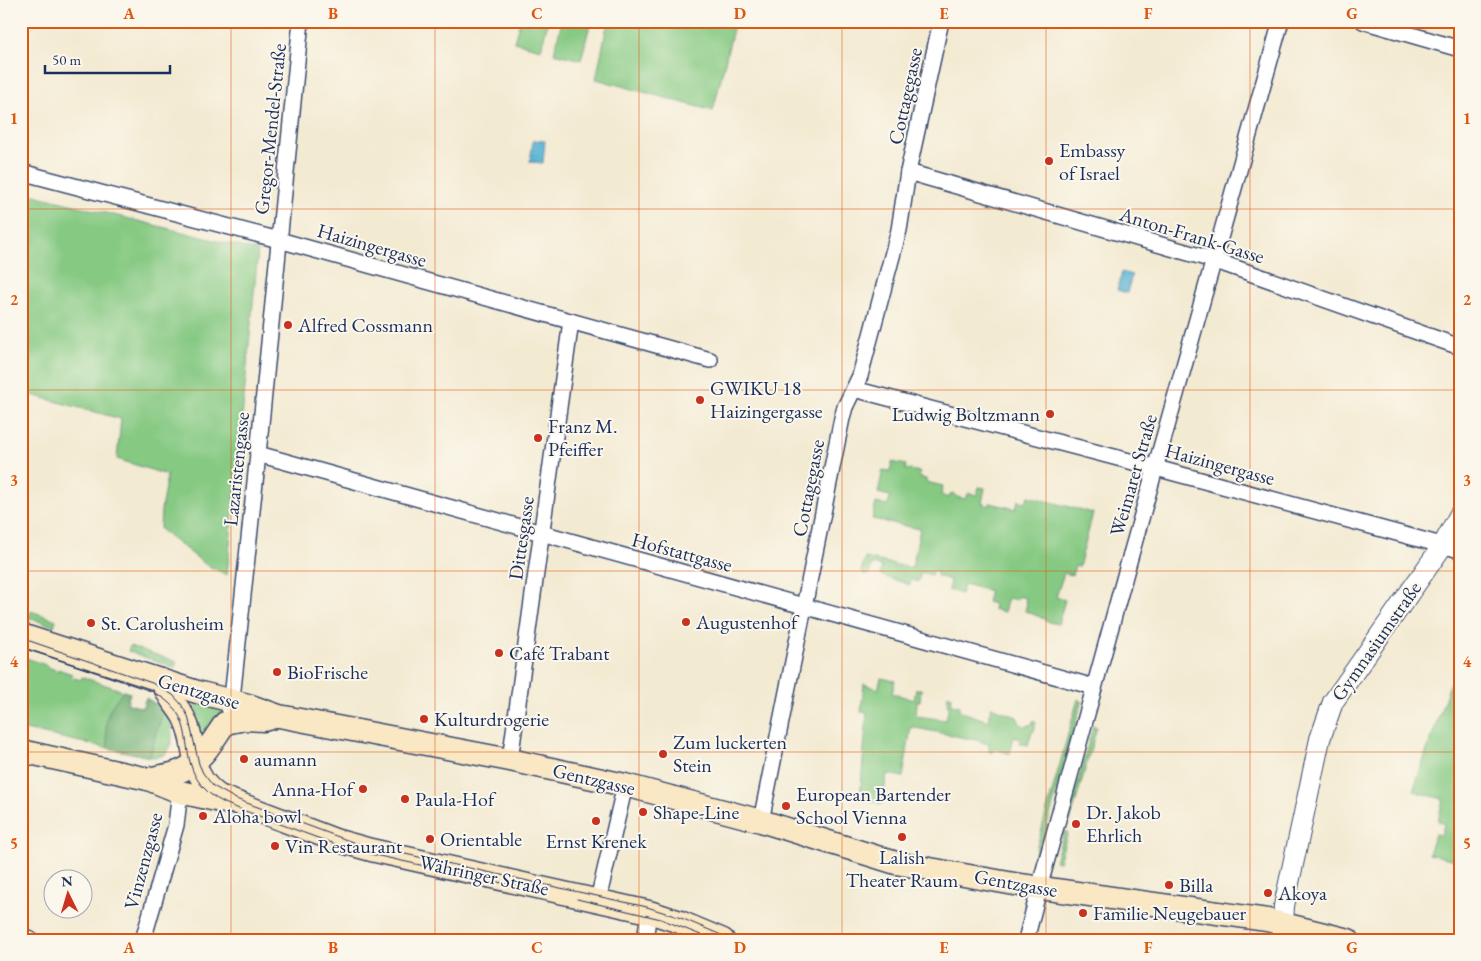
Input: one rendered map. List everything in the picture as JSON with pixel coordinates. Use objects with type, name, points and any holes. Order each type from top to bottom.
[{"type":"main road","name":"Gentzgasse","points":[[21,634],[161,680],[245,719],[264,720],[279,716],[510,760],[625,785],[761,821],[896,863],[1282,932],[1348,940]]},
{"type":"main road","points":[[161,680],[186,722],[194,762]]},
{"type":"main road","points":[[194,762],[205,752],[228,712]]},
{"type":"main road","name":"Währinger Straße","points":[[21,751],[148,779],[180,792],[245,806]]},
{"type":"main road","name":"Währinger Straße","points":[[148,779],[182,770],[194,762],[202,780],[219,796],[335,840],[371,850],[649,912],[680,922],[723,940]]},
{"type":"street","name":"Gregor-Mendel-Straße","points":[[279,240],[301,21]]},
{"type":"street","name":"Cottagegasse","points":[[761,821],[842,418],[845,406],[860,376],[899,230],[908,172],[941,21]]},
{"type":"street","name":"Weimarer Straße","points":[[1026,940],[1094,687],[1281,21]]},
{"type":"street","points":[[1363,21],[1460,49]]},
{"type":"street","name":"Haizingergasse","points":[[21,172],[279,240],[710,360]]},
{"type":"street","name":"Anton-Frank-Gasse","points":[[908,172],[1213,260],[1460,347]]},
{"type":"street","name":"Lazaristengasse","points":[[228,712],[258,454],[279,240]]},
{"type":"street","name":"Dittesgasse","points":[[510,760],[571,321]]},
{"type":"street","name":"Haizingergasse","points":[[854,389],[1451,548]]},
{"type":"street","name":"Hofstattgasse","points":[[258,454],[542,535],[1094,687]]},
{"type":"street","name":"Gymnasiumstraße","points":[[1282,932],[1284,906],[1320,739],[1333,702],[1451,548],[1460,514]]},
{"type":"street","points":[[598,900],[625,785]]},
{"type":"street","name":"Vinzenzgasse","points":[[143,940],[176,825],[180,792]]},
{"type":"street","points":[[645,940],[649,912]]},
{"type":"street","points":[[21,936],[31,940]]},
{"type":"green space","points":[[520,21],[548,21],[541,49],[514,42]]},
{"type":"green space","points":[[562,21],[591,21],[581,60],[554,53]]},
{"type":"green space","points":[[608,21],[735,21],[713,111],[596,79]]},
{"type":"green space","points":[[22,192],[258,251],[227,575],[205,564],[160,529],[167,475],[117,459],[121,419],[21,392]]},
{"type":"green space","points":[[892,462],[906,465],[905,469],[920,472],[919,477],[926,479],[926,482],[943,486],[941,495],[948,498],[953,493],[957,497],[965,499],[969,493],[977,495],[979,487],[985,488],[982,503],[989,506],[990,503],[1016,509],[1018,500],[1026,502],[1028,496],[1093,513],[1079,567],[1075,566],[1072,575],[1064,573],[1056,597],[1065,600],[1058,624],[1045,621],[1045,619],[1025,611],[1026,598],[1018,596],[1017,600],[1008,598],[1004,612],[993,609],[994,604],[987,602],[990,591],[964,584],[961,594],[948,590],[950,580],[937,576],[937,572],[933,571],[931,575],[921,572],[918,582],[911,580],[910,585],[880,575],[882,567],[872,564],[869,575],[863,574],[861,571],[865,558],[912,568],[920,529],[872,519],[876,503],[888,506],[890,496],[878,493],[883,470],[890,471]]},
{"type":"green space","points":[[31,611],[56,620],[54,626],[29,618]]},
{"type":"green space","points":[[130,646],[177,662],[175,668],[128,651]]},
{"type":"green space","points":[[21,656],[58,671],[58,669],[72,674],[71,677],[81,680],[82,677],[130,693],[127,703],[142,708],[146,698],[159,706],[170,722],[172,740],[168,750],[160,756],[145,756],[21,729]]},
{"type":"green space","points":[[881,678],[895,681],[892,693],[914,700],[916,689],[921,689],[920,701],[917,701],[916,716],[946,720],[949,705],[947,705],[948,695],[952,696],[951,704],[960,706],[959,711],[988,721],[991,707],[1017,717],[1020,724],[1025,726],[1032,724],[1034,721],[1036,722],[1034,731],[1032,731],[1028,745],[1019,743],[1020,739],[1014,737],[1010,754],[995,749],[993,753],[989,752],[989,744],[981,741],[911,727],[903,777],[887,774],[882,804],[860,797],[867,713],[861,712],[864,684],[878,689]]},
{"type":"green space","points":[[1452,678],[1460,679],[1460,861],[1429,854],[1435,834],[1441,835],[1444,824],[1438,821],[1443,799],[1413,791]]},
{"type":"green space","points":[[123,691],[130,693],[127,703],[142,708],[146,698],[164,711],[150,757],[108,748],[107,717],[112,705]]},
{"type":"green space","points":[[199,698],[223,710],[202,744],[195,713]]},
{"type":"green space","points":[[1078,699],[1082,701],[1038,858],[1034,857]]},
{"type":"green space","points":[[1093,726],[1097,727],[1070,822],[1067,821]]},
{"type":"green space","points":[[1064,831],[1068,832],[1059,862],[1055,861]]},
{"type":"water","points":[[533,140],[545,141],[543,163],[530,162]]},
{"type":"water","points":[[1122,272],[1132,275],[1127,293],[1117,290]]},
{"type":"tram line","points":[[21,638],[152,683],[173,695],[188,716],[199,764],[203,773],[213,786],[236,799],[355,843],[647,907],[681,918],[733,940]]},
{"type":"tram line","points":[[21,647],[151,691],[167,701],[177,712],[183,724],[190,762],[195,774],[209,793],[224,803],[338,845]]},
{"type":"tram line","points":[[370,854],[516,886]]},
{"type":"tram line","points":[[577,899],[661,919],[713,940]]},
{"type":"place","name":"Embassy of Israel","points":[[1049,161]]},
{"type":"place","name":"Alfred Cossmann","points":[[288,325]]},
{"type":"place","name":"GWIKU 18 Haizingergasse","points":[[700,400]]},
{"type":"place","name":"Ludwig Boltzmann","points":[[1050,414]]},
{"type":"place","name":"Franz M. Pfeiffer","points":[[538,438]]},
{"type":"place","name":"Augustenhof","points":[[686,622]]},
{"type":"place","name":"St. Carolusheim","points":[[91,623]]},
{"type":"place","name":"Café Trabant","points":[[499,653]]},
{"type":"place","name":"BioFrische","points":[[277,672]]},
{"type":"place","name":"Kulturdrogerie","points":[[424,719]]},
{"type":"place","name":"Zum luckerten Stein","points":[[663,754]]},
{"type":"place","name":"aumann","points":[[244,759]]},
{"type":"place","name":"Anna-Hof","points":[[363,789]]},
{"type":"place","name":"Paula-Hof","points":[[405,799]]},
{"type":"place","name":"European Bartender School Vienna","points":[[786,806]]},
{"type":"place","name":"Shape-Line","points":[[643,812]]},
{"type":"place","name":"Aloha bowl","points":[[203,816]]},
{"type":"place","name":"Ernst Krenek","points":[[596,821]]},
{"type":"place","name":"Dr. Jakob Ehrlich","points":[[1076,824]]},
{"type":"place","name":"Lalish Theater Raum","points":[[902,837]]},
{"type":"place","name":"Orientable","points":[[430,839]]},
{"type":"place","name":"Vin Restaurant","points":[[275,846]]},
{"type":"place","name":"Billa","points":[[1169,885]]},
{"type":"place","name":"Akoya","points":[[1268,893]]},
{"type":"place","name":"Familie Neugebauer","points":[[1083,913]]}]
